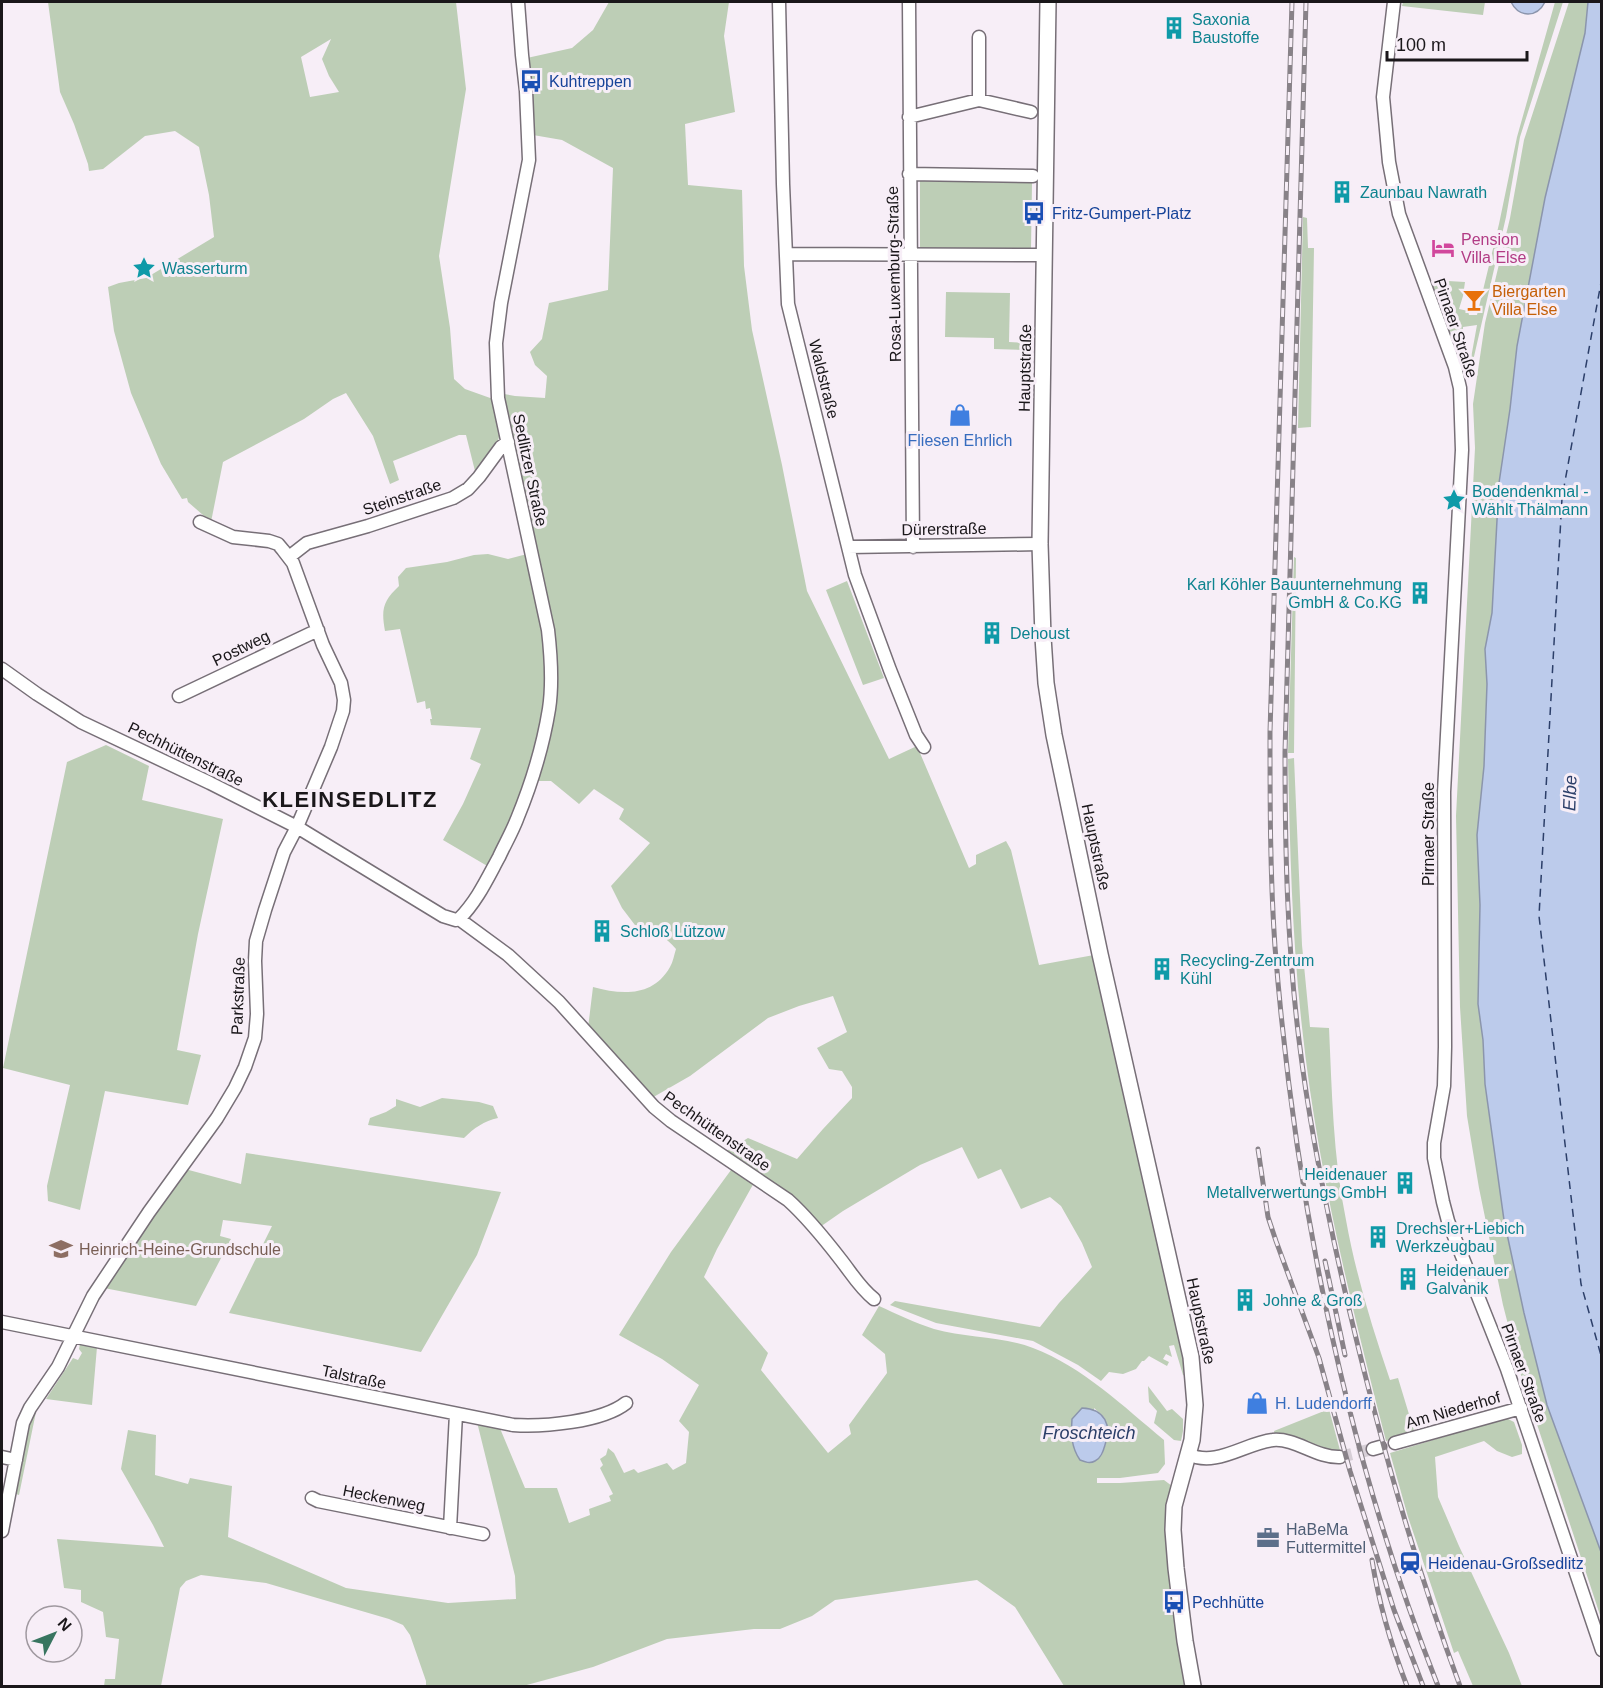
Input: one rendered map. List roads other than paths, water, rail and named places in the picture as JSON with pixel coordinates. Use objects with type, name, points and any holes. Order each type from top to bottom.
[{"type":"main road","name":"Hauptstraße","points":[[1048,2],[1040,544],[1046,683],[1054,735],[1130,1090],[1191,1357],[1196,1405],[1192,1440],[1174,1506],[1173,1530],[1177,1579],[1193,1686]]},
{"type":"street","name":"Sedlitzer Straße","points":[[455,919],[483,889],[517,820],[549,707],[548,630],[498,398],[496,343],[501,303],[529,160],[518,2]]},
{"type":"street","name":"Waldstraße","points":[[779,2],[788,304],[855,575],[916,735],[924,747]]},
{"type":"street","name":"Rosa-Luxemburg-Straße","points":[[909,2],[913,547]]},
{"type":"street","name":"Pirnaer Straße","points":[[1394,2],[1383,97],[1389,162],[1399,214],[1455,367],[1460,388],[1461,407],[1460,496],[1444,792],[1444,1086],[1434,1143],[1434,1158],[1448,1221],[1507,1369],[1602,1650]]},
{"type":"street","points":[[979,37],[979,100]]},
{"type":"street","points":[[909,117],[979,100],[1031,112]]},
{"type":"street","points":[[909,174],[1033,176]]},
{"type":"street","points":[[786,254],[1045,255]]},
{"type":"street","name":"Steinstraße","points":[[289,557],[307,543],[453,498],[468,489],[501,447],[508,442]]},
{"type":"street","points":[[200,522],[233,537],[278,544],[289,557]]},
{"type":"street","name":"Dürerstraße","points":[[848,547],[1040,544]]},
{"type":"street","name":"Parkstraße","points":[[2,1531],[23,1423],[30,1408],[58,1367],[93,1296],[217,1118],[235,1088],[255,1038],[256,941],[284,852],[331,747],[343,711],[344,698],[341,683],[289,557]]},
{"type":"street","name":"Postweg","points":[[178,696],[318,630]]},
{"type":"street","name":"Pechhüttenstraße","points":[[2,669],[81,722],[297,827],[435,911],[455,919],[508,955],[577,1021],[654,1107],[799,1210],[821,1233],[857,1282],[874,1299]]},
{"type":"street","name":"Talstraße","points":[[2,1322],[499,1424],[543,1426],[602,1414],[626,1403]]},
{"type":"street","name":"Am Niederhof","points":[[1395,1443],[1521,1408]]},
{"type":"street","name":"Heckenweg","points":[[450,1528],[456,1414]]},
{"type":"street","points":[[1188,1454],[1209,1459],[1275,1440],[1289,1442],[1319,1454],[1340,1457]]},
{"type":"street","points":[[2,1457],[16,1460]]},
{"type":"street","name":"Heckenweg","points":[[312,1498],[483,1534]]},
{"type":"water","points":[[1511,2],[1545,2],[1537,11],[1528,14],[1519,11]]},
{"type":"water","name":"Elbe","points":[[1588,2],[1602,2],[1601,1552],[1547,1405],[1524,1313],[1504,1220],[1485,1084],[1483,1040],[1478,1004],[1480,905],[1477,835],[1484,766],[1487,684],[1485,649],[1492,613],[1499,483],[1517,346],[1545,198],[1585,33]]},
{"type":"water","name":"Froschteich","points":[[1082,1408],[1096,1411],[1101,1415],[1105,1419],[1108,1431],[1103,1452],[1099,1458],[1091,1462],[1080,1460],[1072,1440],[1072,1419]]},
{"type":"tunnel","points":[[1340,1457],[1373,1449]]},
{"type":"railway","points":[[1292,2],[1270,732],[1271,866],[1275,947],[1296,1136],[1329,1323],[1376,1507],[1405,1597],[1438,1686]]},
{"type":"railway","points":[[1306,2],[1285,752],[1288,896],[1295,1004],[1303,1074],[1321,1177],[1361,1361],[1413,1548],[1460,1686]]},
{"type":"railway","points":[[1258,1149],[1268,1217],[1319,1358],[1350,1471],[1394,1610],[1423,1686]]},
{"type":"railway","points":[[1325,1261],[1345,1355]]},
{"type":"railway","points":[[1372,1560],[1386,1624],[1407,1686]]},
{"type":"place","name":"Saxonia Baustoffe","points":[[1174,28]]},
{"type":"place","name":"Kuhtreppen","points":[[531,81]]},
{"type":"place","name":"Zaunbau Nawrath","points":[[1342,192]]},
{"type":"place","name":"Fritz-Gumpert-Platz","points":[[1034,213]]},
{"type":"place","name":"Pension Villa Else","points":[[1443,248]]},
{"type":"place","name":"Wasserturm","points":[[144,268]]},
{"type":"place","name":"Biergarten Villa Else","points":[[1474,300]]},
{"type":"place","name":"Fliesen Ehrlich","points":[[960,415]]},
{"type":"place","name":"Bodendenkmal - Wählt Thälmann","points":[[1454,500]]},
{"type":"place","name":"Karl Köhler Bauunternehmung GmbH & Co.KG","points":[[1420,593]]},
{"type":"place","name":"Dehoust","points":[[992,633]]},
{"type":"place","name":"Schloß Lützow","points":[[602,931]]},
{"type":"place","name":"Recycling-Zentrum Kühl","points":[[1162,969]]},
{"type":"place","name":"Heidenauer Metallverwertungs GmbH","points":[[1405,1183]]},
{"type":"place","name":"Drechsler+Liebich Werkzeugbau","points":[[1378,1237]]},
{"type":"place","name":"Heinrich-Heine-Grundschule","points":[[61,1249]]},
{"type":"place","name":"Heidenauer Galvanik","points":[[1408,1279]]},
{"type":"place","name":"Johne & Groß","points":[[1245,1300]]},
{"type":"place","name":"H. Ludendorff","points":[[1257,1403]]},
{"type":"place","name":"HaBeMa Futtermittel","points":[[1268,1538]]},
{"type":"place","name":"Heidenau-Großsedlitz","points":[[1410,1563]]},
{"type":"place","name":"Pechhütte","points":[[1174,1602]]},
{"type":"district","name":"KLEINSEDLITZ","points":[[350,799]]}]
